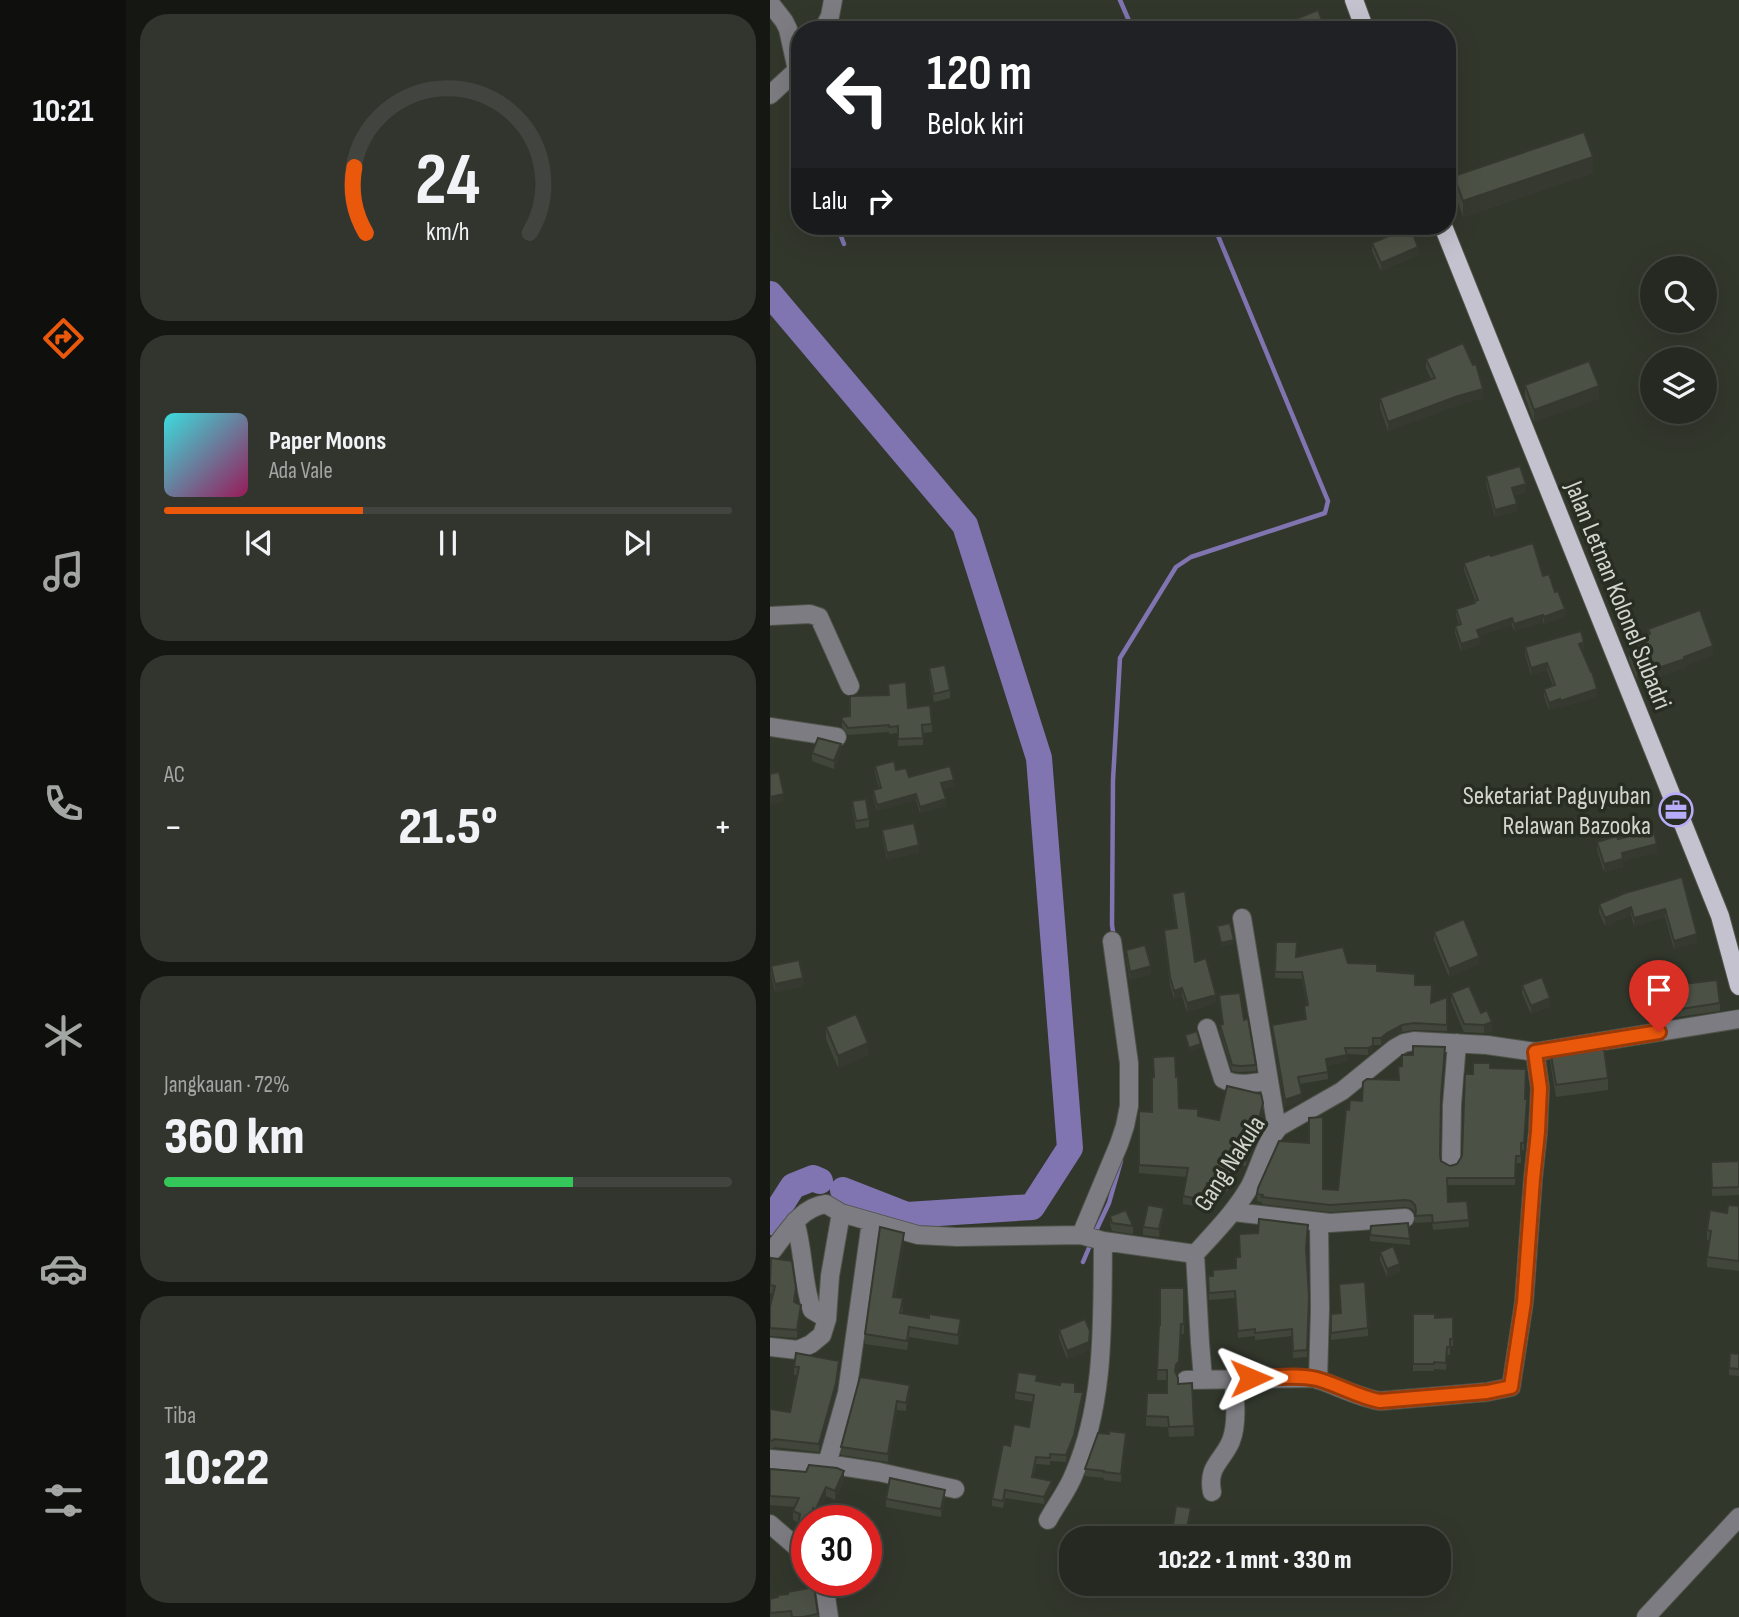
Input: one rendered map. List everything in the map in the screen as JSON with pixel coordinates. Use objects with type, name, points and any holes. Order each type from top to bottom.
[{"type":"main road","points":[[1353,0],[1361,21]]},
{"type":"main road","name":"Jalan Letnan Kolonel Subadri","points":[[1447,235],[1720,916],[1739,986]]},
{"type":"street","points":[[828,21],[833,0]]},
{"type":"street","points":[[770,3],[784,21],[791,41]]},
{"type":"street","points":[[770,95],[791,75]]},
{"type":"street","points":[[770,616],[810,614],[820,617],[850,686]]},
{"type":"street","points":[[770,727],[837,737]]},
{"type":"street","points":[[1242,918],[1277,1129]]},
{"type":"street","points":[[1048,1520],[1074,1475],[1094,1410],[1101,1352],[1091,1238],[1129,1106],[1129,1063],[1112,941]]},
{"type":"street","name":"Gang Nakula","points":[[1195,1254],[1234,1212],[1252,1182],[1265,1147],[1277,1129],[1342,1091],[1404,1042],[1457,1043],[1535,1052],[1739,1019]]},
{"type":"street","points":[[1207,1028],[1226,1082],[1244,1084],[1268,1081]]},
{"type":"street","points":[[1451,1162],[1457,1043]]},
{"type":"street","points":[[771,1253],[795,1221],[810,1208],[826,1204],[841,1213],[918,1236],[1091,1238],[1195,1254],[1199,1343],[1195,1379],[1303,1378],[1318,1380],[1367,1399],[1380,1401],[1487,1392],[1511,1387],[1524,1302],[1538,1132],[1540,1088],[1535,1052]]},
{"type":"street","points":[[1234,1212],[1330,1223],[1405,1218]]},
{"type":"street","points":[[770,1346],[798,1350],[822,1335],[827,1319],[830,1276],[841,1213]]},
{"type":"street","points":[[795,1221],[800,1238],[806,1294],[812,1310],[827,1319]]},
{"type":"street","points":[[827,1464],[847,1393],[872,1222]]},
{"type":"street","points":[[1318,1380],[1319,1222]]},
{"type":"street","points":[[1212,1492],[1211,1475],[1231,1440],[1236,1404],[1233,1379]]},
{"type":"street","points":[[770,1459],[879,1472],[955,1489]]},
{"type":"street","points":[[1646,1617],[1739,1517]]},
{"type":"street","points":[[770,1524],[791,1542]]},
{"type":"street","points":[[826,1596],[829,1617]]},
{"type":"building","points":[[1318,10],[1322,21],[1290,21]]},
{"type":"building","points":[[1584,132],[1593,157],[1463,201],[1456,175]]},
{"type":"building","points":[[1391,235],[1413,235],[1418,247],[1381,263],[1372,243]]},
{"type":"building","points":[[1463,343],[1473,365],[1476,364],[1483,389],[1388,422],[1380,398],[1435,378],[1426,359]]},
{"type":"building","points":[[1589,361],[1599,386],[1534,410],[1525,385]]},
{"type":"building","points":[[1520,466],[1526,484],[1512,488],[1517,504],[1495,510],[1486,476]]},
{"type":"building","points":[[1533,543],[1543,576],[1549,574],[1565,609],[1514,624],[1512,618],[1477,630],[1480,638],[1461,644],[1455,626],[1461,624],[1456,609],[1478,600],[1464,563]]},
{"type":"building","points":[[1700,610],[1713,646],[1643,673],[1642,668],[1637,670],[1629,651],[1635,649],[1632,640],[1650,634],[1648,629]]},
{"type":"building","points":[[1581,631],[1584,642],[1579,644],[1597,689],[1549,703],[1544,689],[1555,685],[1547,663],[1531,668],[1525,647]]},
{"type":"building","points":[[945,665],[950,690],[934,694],[929,668]]},
{"type":"building","points":[[906,682],[908,708],[930,705],[932,724],[922,725],[923,738],[898,739],[898,726],[848,728],[842,720],[842,717],[850,716],[850,696],[889,695],[888,684]]},
{"type":"building","points":[[818,738],[841,744],[834,761],[812,753]]},
{"type":"building","points":[[894,761],[896,770],[906,768],[909,777],[950,766],[954,780],[941,783],[946,799],[920,807],[916,794],[877,805],[873,790],[881,788],[875,766]]},
{"type":"building","points":[[779,772],[784,794],[770,797],[770,774]]},
{"type":"building","points":[[866,799],[869,819],[856,821],[852,801]]},
{"type":"building","points":[[914,823],[919,845],[887,853],[882,830]]},
{"type":"building","points":[[1653,830],[1657,844],[1622,853],[1623,859],[1604,864],[1597,842]]},
{"type":"building","points":[[1682,877],[1697,934],[1674,941],[1665,909],[1634,918],[1631,907],[1605,918],[1599,904],[1625,893]]},
{"type":"building","points":[[1185,891],[1195,962],[1206,958],[1216,995],[1187,1003],[1182,988],[1174,991],[1164,930],[1177,928],[1172,894]]},
{"type":"building","points":[[1464,919],[1479,956],[1449,969],[1434,932]]},
{"type":"building","points":[[1230,923],[1234,940],[1221,943],[1217,926]]},
{"type":"building","points":[[1276,942],[1297,942],[1296,957],[1343,947],[1348,963],[1377,964],[1377,971],[1415,974],[1415,985],[1432,985],[1431,1003],[1447,997],[1447,1025],[1402,1025],[1381,1038],[1373,1038],[1373,1045],[1368,1048],[1345,1048],[1347,1055],[1326,1059],[1328,1072],[1298,1077],[1302,1094],[1285,1100],[1272,1025],[1306,1019],[1304,1006],[1308,1005],[1302,972],[1275,972]]},
{"type":"building","points":[[1145,945],[1151,966],[1130,972],[1126,950]]},
{"type":"building","points":[[799,960],[803,978],[775,984],[771,966]]},
{"type":"building","points":[[1542,977],[1550,998],[1531,1006],[1522,985]]},
{"type":"building","points":[[1717,980],[1720,1003],[1655,1013],[1652,999],[1684,993],[1683,984]]},
{"type":"building","points":[[1469,986],[1481,1013],[1487,1010],[1492,1022],[1484,1025],[1464,1024],[1451,993]]},
{"type":"building","points":[[1240,993],[1244,1020],[1248,1018],[1256,1065],[1232,1065],[1220,1025],[1223,1024],[1219,995]]},
{"type":"building","points":[[856,1014],[868,1043],[838,1056],[826,1027]]},
{"type":"building","points":[[1197,1031],[1201,1044],[1189,1048],[1185,1035]]},
{"type":"building","points":[[1603,1041],[1608,1078],[1556,1085],[1550,1049]]},
{"type":"building","points":[[1413,1046],[1445,1047],[1440,1155],[1441,1161],[1450,1166],[1457,1164],[1462,1156],[1465,1074],[1473,1074],[1473,1063],[1490,1063],[1490,1068],[1526,1069],[1524,1143],[1521,1143],[1521,1156],[1516,1156],[1515,1178],[1447,1178],[1448,1202],[1467,1201],[1469,1220],[1433,1223],[1432,1215],[1415,1216],[1415,1205],[1405,1200],[1330,1205],[1262,1197],[1263,1195],[1257,1194],[1279,1141],[1309,1143],[1309,1118],[1323,1117],[1323,1189],[1338,1190],[1346,1109],[1349,1110],[1350,1100],[1362,1101],[1363,1082],[1367,1079],[1399,1080],[1398,1067],[1402,1066],[1402,1055],[1413,1055]]},
{"type":"building","points":[[1175,1056],[1179,1108],[1198,1109],[1198,1116],[1219,1120],[1227,1086],[1261,1094],[1263,1103],[1246,1158],[1237,1157],[1234,1174],[1229,1174],[1228,1183],[1207,1183],[1204,1200],[1183,1196],[1188,1168],[1139,1165],[1139,1111],[1152,1112],[1153,1057]]},
{"type":"building","points":[[1739,1161],[1739,1187],[1712,1188],[1711,1162]]},
{"type":"building","points":[[1148,1205],[1164,1208],[1159,1229],[1143,1227]]},
{"type":"building","points":[[1728,1205],[1739,1206],[1739,1261],[1707,1257],[1711,1231],[1707,1230],[1710,1210],[1727,1213]]},
{"type":"building","points":[[1126,1210],[1133,1226],[1112,1223],[1110,1216]]},
{"type":"building","points":[[1259,1219],[1308,1225],[1307,1350],[1293,1351],[1292,1329],[1255,1333],[1255,1329],[1238,1331],[1235,1291],[1209,1293],[1208,1276],[1213,1276],[1213,1270],[1236,1268],[1236,1257],[1240,1257],[1239,1234],[1258,1233]]},
{"type":"building","points":[[1408,1223],[1410,1239],[1370,1235],[1371,1226]]},
{"type":"building","points":[[880,1227],[904,1233],[893,1297],[903,1298],[900,1313],[929,1318],[929,1314],[961,1319],[958,1335],[909,1327],[907,1341],[865,1334]]},
{"type":"building","points":[[1393,1246],[1400,1264],[1387,1269],[1380,1252]]},
{"type":"building","points":[[771,1258],[792,1261],[796,1288],[794,1302],[801,1305],[797,1330],[770,1328],[770,1307],[775,1286],[770,1285]]},
{"type":"building","points":[[1365,1282],[1368,1328],[1331,1333],[1331,1314],[1341,1313],[1339,1284]]},
{"type":"building","points":[[1160,1288],[1184,1288],[1184,1324],[1181,1324],[1179,1361],[1175,1371],[1178,1384],[1192,1383],[1194,1426],[1169,1427],[1168,1417],[1146,1416],[1147,1393],[1167,1393],[1167,1370],[1157,1370]]},
{"type":"building","points":[[1413,1314],[1435,1314],[1435,1318],[1453,1317],[1453,1339],[1450,1339],[1450,1347],[1447,1347],[1446,1363],[1413,1364]]},
{"type":"building","points":[[1085,1319],[1090,1331],[1089,1342],[1067,1351],[1059,1330]]},
{"type":"building","points":[[796,1353],[839,1361],[836,1383],[819,1444],[774,1439],[770,1441],[770,1409],[790,1412],[799,1367],[794,1367]]},
{"type":"building","points":[[1730,1353],[1739,1354],[1739,1369],[1729,1368]]},
{"type":"building","points":[[1018,1372],[1037,1375],[1036,1381],[1060,1385],[1060,1382],[1075,1383],[1075,1392],[1083,1392],[1074,1435],[1066,1455],[1036,1457],[1032,1477],[1052,1481],[1044,1497],[1005,1490],[1003,1501],[992,1499],[1003,1444],[1010,1446],[1014,1424],[1029,1427],[1034,1395],[1015,1392]]},
{"type":"building","points":[[860,1377],[910,1385],[906,1403],[897,1401],[888,1454],[841,1447]]},
{"type":"building","points":[[1109,1431],[1126,1433],[1121,1474],[1085,1469],[1098,1433],[1109,1434]]},
{"type":"building","points":[[809,1465],[844,1471],[835,1491],[826,1487],[818,1505],[796,1505],[799,1498],[770,1496],[770,1469],[806,1472]]},
{"type":"building","points":[[890,1478],[945,1490],[941,1509],[886,1499]]},
{"type":"building","points":[[1176,1506],[1191,1508],[1187,1526],[1173,1525]]},
{"type":"building","points":[[791,1591],[791,1596],[815,1596],[818,1614],[792,1617],[791,1611],[770,1613],[770,1599]]},
{"type":"waterway","points":[[1120,0],[1129,21]]},
{"type":"waterway","points":[[840,235],[844,244]]},
{"type":"waterway","points":[[1114,938],[1113,780],[1120,658],[1176,567],[1191,557],[1325,513],[1328,501],[1218,235]]},
{"type":"waterway","points":[[770,294],[965,525],[1039,758],[1070,1148],[1032,1207],[907,1215],[843,1190]]},
{"type":"waterway","points":[[1094,1235],[1109,1203],[1121,1161]]},
{"type":"waterway","points":[[770,1222],[793,1186],[813,1178],[820,1181]]},
{"type":"waterway","points":[[1083,1262],[1091,1243]]},
{"type":"place","name":"Seketariat Paguyuban Relawan Bazooka","points":[[1676,810]]},
{"type":"route","points":[[1251,1378],[1314,1378],[1367,1399],[1380,1401],[1487,1392],[1511,1387],[1524,1302],[1538,1132],[1540,1088],[1535,1052],[1659,1032]]}]
